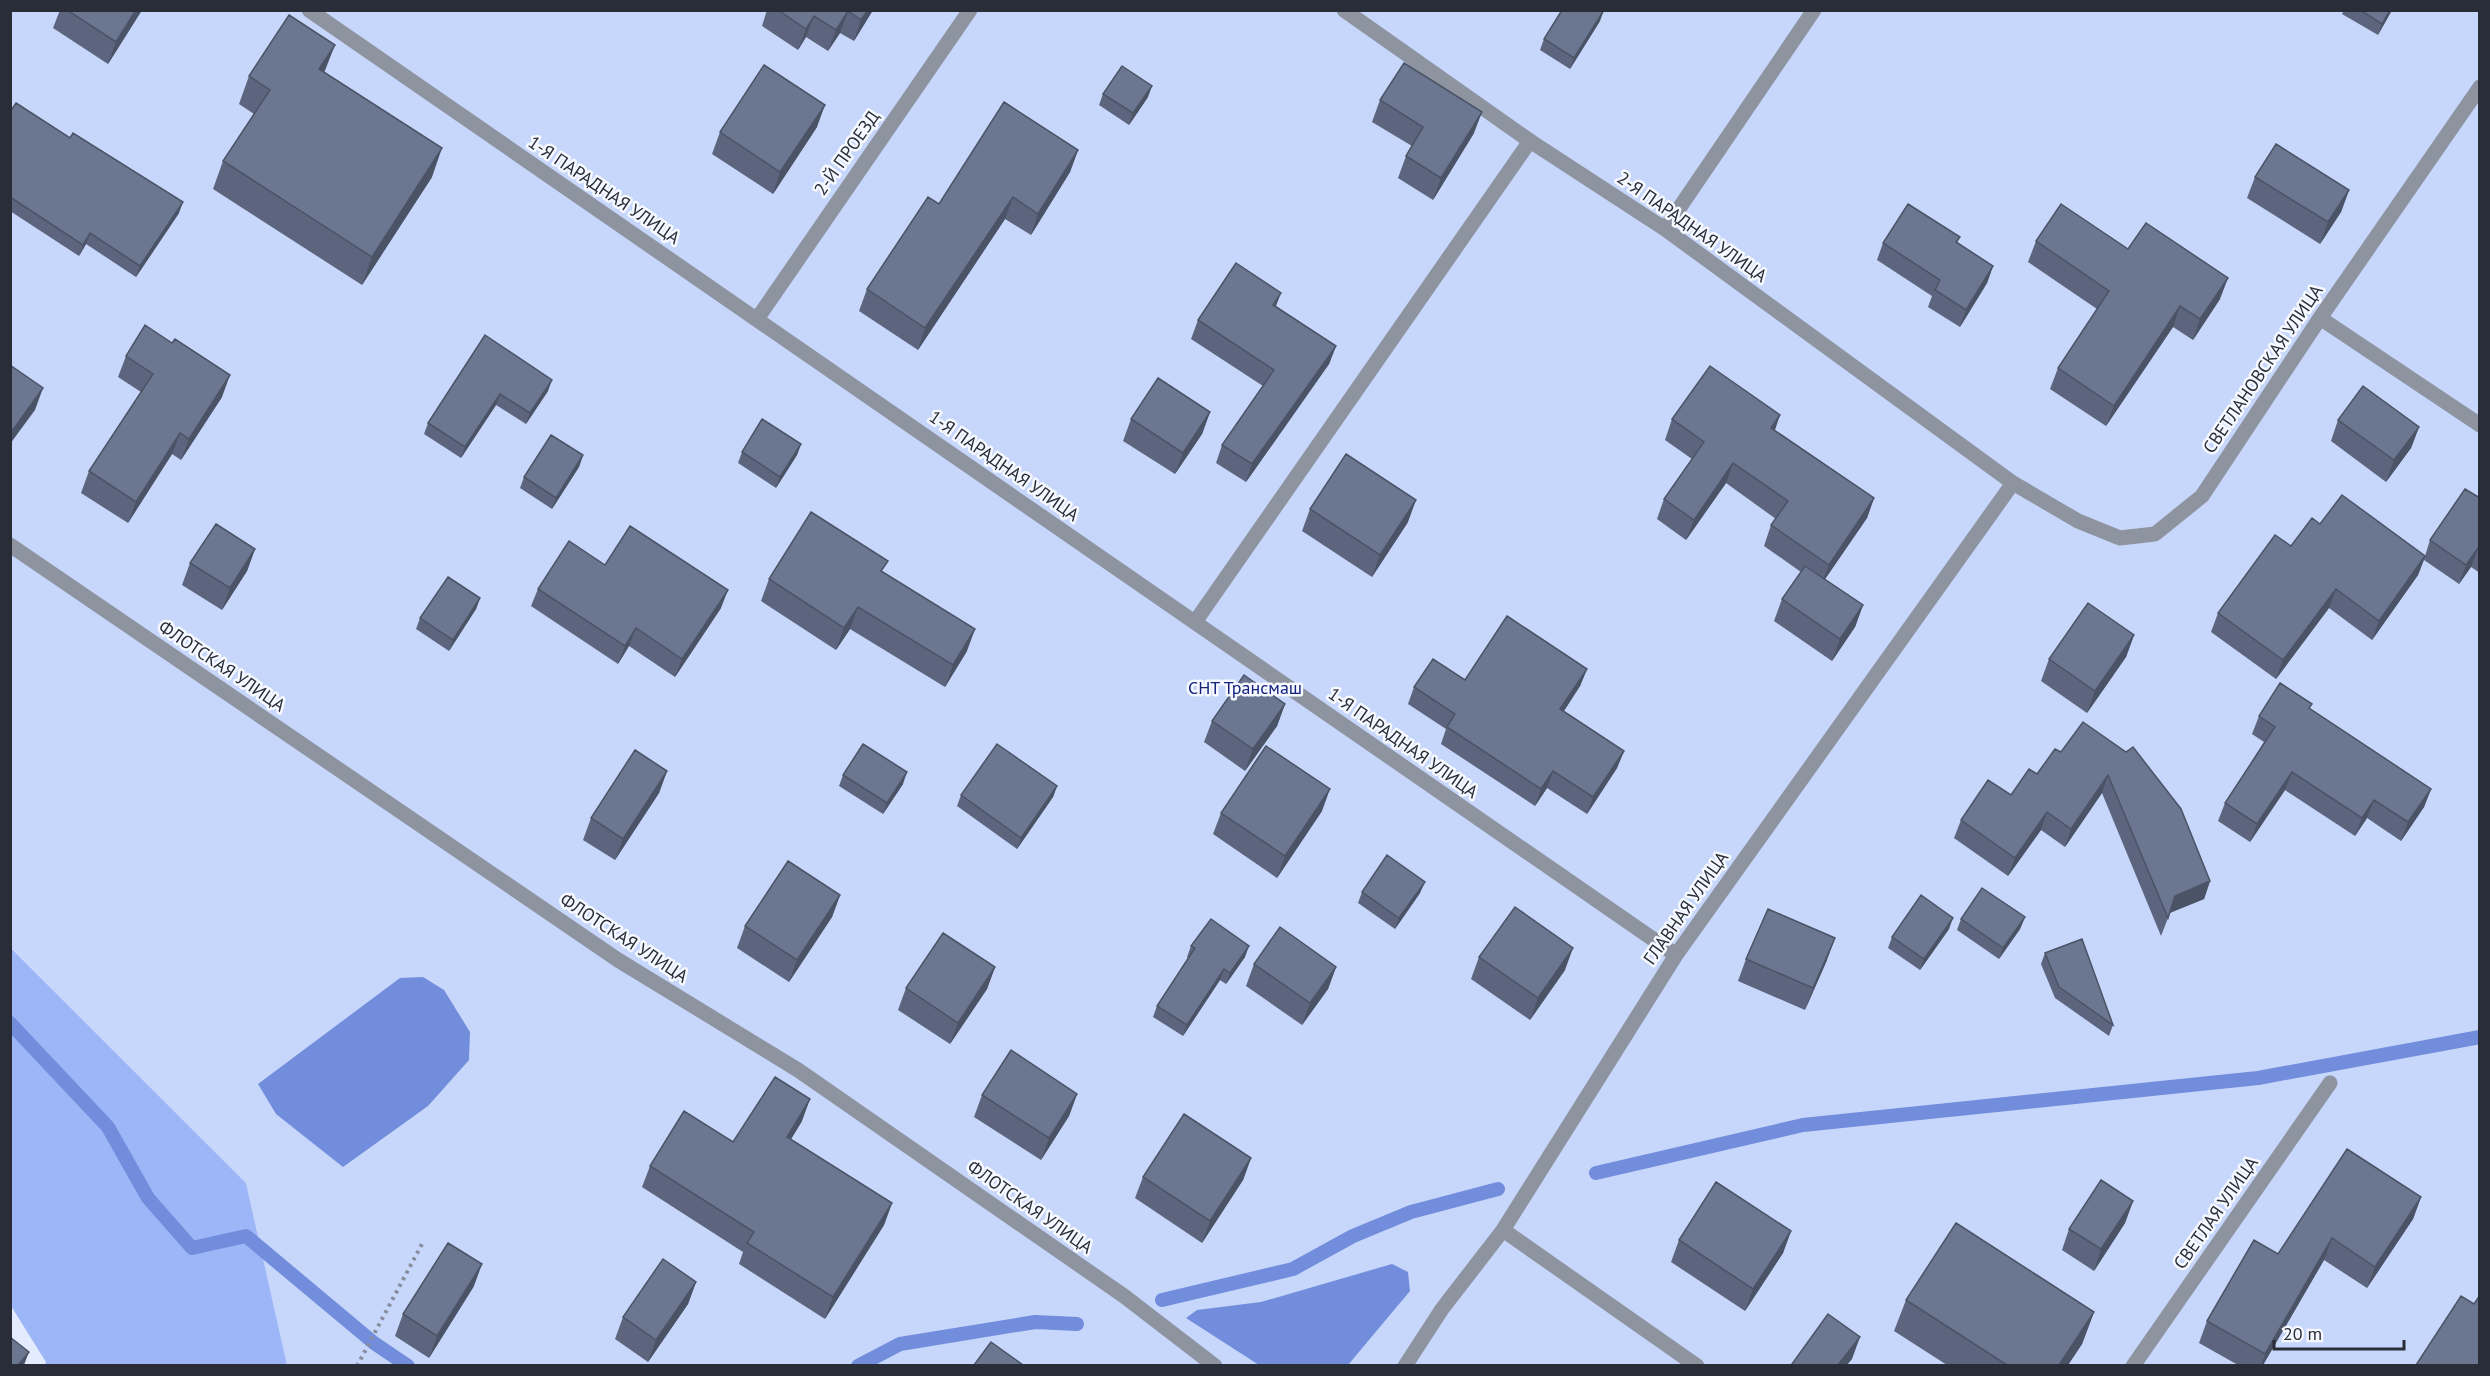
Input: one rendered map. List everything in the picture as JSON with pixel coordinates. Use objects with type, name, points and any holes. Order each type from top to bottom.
[{"type":"street","name":"1-Я ПАРАДНАЯ УЛИЦА","points":[[309,10],[1676,955]]},
{"type":"street","name":"2-Й ПРОЕЗД","points":[[757,319],[970,10]]},
{"type":"street","name":"2-Я ПАРАДНАЯ УЛИЦА","points":[[1344,10],[1530,141],[1665,229],[2013,483]]},
{"type":"street","points":[[1665,229],[1814,10]]},
{"type":"street","name":"СВЕТЛАНОВСКАЯ УЛИЦА","points":[[2013,483],[2078,521],[2120,538],[2155,534],[2202,496],[2320,318],[2480,87]]},
{"type":"street","points":[[1195,622],[1530,141]]},
{"type":"street","points":[[2320,318],[2480,425]]},
{"type":"street","name":"ГЛАВНАЯ УЛИЦА","points":[[1405,1365],[1442,1309],[1503,1230],[1676,955],[2013,483]]},
{"type":"street","name":"ФЛОТСКАЯ УЛИЦА","points":[[10,545],[618,960],[798,1070],[1124,1296],[1215,1365]]},
{"type":"street","name":"СВЕТЛАЯ УЛИЦА","points":[[2133,1365],[2330,1083]]},
{"type":"street","points":[[1503,1230],[1697,1365]]},
{"type":"path","points":[[357,1365],[422,1244]]},
{"type":"green space","name":"СНТ Трансмаш","points":[[10,11],[2479,11],[2479,1365],[287,1365],[246,1183],[11,947]]},
{"type":"shaded area","points":[[10,947],[246,1183],[287,1365],[45,1365],[46,1362],[11,1306]]},
{"type":"shaded area","points":[[423,977],[444,990],[470,1032],[469,1060],[428,1106],[343,1167],[276,1114],[258,1084],[400,978]]},
{"type":"shaded area","points":[[1392,1264],[1408,1272],[1410,1291],[1348,1365],[1259,1365],[1186,1318],[1197,1310],[1261,1302]]},
{"type":"building","points":[[67,10],[136,10],[116,42]]},
{"type":"building","points":[[778,10],[868,10],[861,20],[848,11],[836,30],[814,16],[806,29]]},
{"type":"building","points":[[1562,10],[1604,10],[1574,58],[1544,39]]},
{"type":"building","points":[[2360,10],[2390,10],[2382,24]]},
{"type":"building","points":[[289,15],[335,45],[319,69],[442,148],[372,257],[223,161],[270,90],[249,76]]},
{"type":"building","points":[[1404,63],[1482,112],[1441,178],[1406,156],[1423,127],[1380,100]]},
{"type":"building","points":[[764,65],[825,105],[780,172],[720,132]]},
{"type":"building","points":[[1122,66],[1152,86],[1133,113],[1103,94]]},
{"type":"building","points":[[1004,102],[1078,150],[1038,214],[1013,197],[925,328],[867,289],[928,197],[939,204]]},
{"type":"building","points":[[16,103],[70,138],[73,133],[183,202],[140,266],[90,233],[83,245],[10,197],[10,112]]},
{"type":"building","points":[[2276,144],[2349,190],[2328,222],[2255,177]]},
{"type":"building","points":[[1908,204],[1960,237],[1956,242],[1993,266],[1966,310],[1935,290],[1940,280],[1883,243]]},
{"type":"building","points":[[2061,204],[2128,249],[2146,223],[2228,278],[2200,319],[2180,306],[2114,406],[2058,368],[2109,291],[2036,241]]},
{"type":"building","points":[[1236,263],[1281,293],[1273,305],[1336,346],[1252,464],[1222,445],[1274,370],[1198,320]]},
{"type":"building","points":[[145,325],[172,343],[175,339],[230,375],[189,439],[180,433],[136,502],[89,471],[153,374],[126,356]]},
{"type":"building","points":[[485,335],[552,380],[530,413],[500,394],[465,447],[428,423]]},
{"type":"building","points":[[10,365],[43,388],[10,434]]},
{"type":"building","points":[[1710,366],[1780,415],[1771,428],[1874,498],[1829,565],[1771,525],[1788,501],[1733,463],[1694,520],[1664,499],[1704,442],[1672,419]]},
{"type":"building","points":[[1158,378],[1210,412],[1183,453],[1131,419]]},
{"type":"building","points":[[2363,386],[2419,427],[2394,460],[2338,420]]},
{"type":"building","points":[[762,419],[801,444],[780,477],[742,452]]},
{"type":"building","points":[[551,435],[583,455],[556,498],[524,477]]},
{"type":"building","points":[[1346,454],[1416,500],[1380,555],[1310,509]]},
{"type":"building","points":[[2465,489],[2480,498],[2480,549],[2478,548],[2466,565],[2430,540]]},
{"type":"building","points":[[2342,495],[2425,556],[2379,621],[2336,589],[2283,660],[2218,613],[2275,535],[2291,546],[2312,518],[2320,524]]},
{"type":"building","points":[[811,512],[888,561],[881,571],[975,629],[953,665],[858,607],[844,628],[769,579]]},
{"type":"building","points":[[216,524],[255,549],[230,588],[190,563]]},
{"type":"building","points":[[630,526],[728,590],[682,659],[636,628],[625,646],[538,589],[569,541],[605,565]]},
{"type":"building","points":[[1805,566],[1863,605],[1840,639],[1782,599]]},
{"type":"building","points":[[448,577],[480,598],[453,640],[420,618]]},
{"type":"building","points":[[2088,603],[2134,635],[2095,691],[2049,659]]},
{"type":"building","points":[[1507,616],[1587,669],[1560,709],[1624,751],[1593,797],[1553,771],[1541,789],[1447,727],[1455,714],[1414,687],[1433,659],[1465,680]]},
{"type":"building","points":[[1244,675],[1285,704],[1253,749],[1212,721]]},
{"type":"building","points":[[2280,683],[2312,704],[2309,708],[2431,789],[2408,822],[2374,800],[2362,818],[2292,772],[2257,824],[2225,803],[2275,727],[2259,716]]},
{"type":"building","points":[[2083,722],[2126,752],[2133,747],[2181,809],[2210,881],[2175,896],[2168,918],[2108,775],[2071,829],[2047,812],[2015,858],[1961,820],[1988,780],[2011,795],[2029,769],[2037,774],[2055,749],[2061,752]]},
{"type":"building","points":[[863,744],[907,772],[887,803],[843,775]]},
{"type":"building","points":[[997,744],[1057,786],[1021,838],[961,795]]},
{"type":"building","points":[[1266,746],[1330,789],[1285,856],[1221,813]]},
{"type":"building","points":[[635,750],[667,771],[623,839],[591,818]]},
{"type":"building","points":[[1387,855],[1425,882],[1399,918],[1362,892]]},
{"type":"building","points":[[788,861],[840,895],[797,960],[745,926]]},
{"type":"building","points":[[1982,888],[2025,917],[2003,948],[1961,919]]},
{"type":"building","points":[[1921,895],[1953,918],[1924,959],[1892,937]]},
{"type":"building","points":[[1515,907],[1573,948],[1538,998],[1479,957]]},
{"type":"building","points":[[1768,909],[1835,938],[1813,988],[1746,959]]},
{"type":"building","points":[[1211,919],[1249,946],[1230,973],[1224,969],[1187,1025],[1157,1006],[1195,948],[1191,946]]},
{"type":"building","points":[[1280,927],[1336,967],[1310,1003],[1254,964]]},
{"type":"building","points":[[943,933],[995,967],[958,1023],[906,988]]},
{"type":"building","points":[[2082,939],[2113,1025],[2059,987],[2045,953]]},
{"type":"building","points":[[1011,1050],[1077,1094],[1049,1138],[982,1095]]},
{"type":"building","points":[[775,1077],[810,1099],[787,1137],[892,1203],[833,1297],[747,1243],[754,1232],[650,1166],[684,1111],[733,1142]]},
{"type":"building","points":[[1184,1114],[1251,1158],[1210,1221],[1143,1177]]},
{"type":"building","points":[[2347,1149],[2421,1197],[2375,1267],[2332,1238],[2265,1354],[2207,1321],[2254,1240],[2278,1254]]},
{"type":"building","points":[[2101,1180],[2133,1201],[2101,1249],[2069,1229]]},
{"type":"building","points":[[1716,1182],[1791,1231],[1753,1289],[1679,1240]]},
{"type":"building","points":[[1956,1223],[2094,1312],[2059,1365],[2007,1365],[1906,1300]]},
{"type":"building","points":[[448,1243],[482,1264],[437,1336],[403,1314]]},
{"type":"building","points":[[663,1259],[696,1282],[656,1340],[623,1317]]},
{"type":"building","points":[[2480,1295],[2480,1365],[2416,1365],[2461,1296],[2474,1304]]},
{"type":"building","points":[[1828,1314],[1860,1337],[1838,1365],[1792,1364]]},
{"type":"building","points":[[10,1337],[29,1352],[18,1365],[10,1365]]},
{"type":"building","points":[[991,1342],[1023,1365],[974,1365]]},
{"type":"waterway","points":[[10,1023],[108,1127],[148,1198],[192,1248],[246,1236],[374,1343],[408,1366]]},
{"type":"waterway","points":[[1596,1173],[1803,1125],[2258,1078],[2480,1037]]},
{"type":"waterway","points":[[1162,1300],[1293,1269],[1353,1236],[1411,1212],[1498,1189]]},
{"type":"waterway","points":[[858,1366],[900,1344],[1035,1322],[1077,1324]]}]
